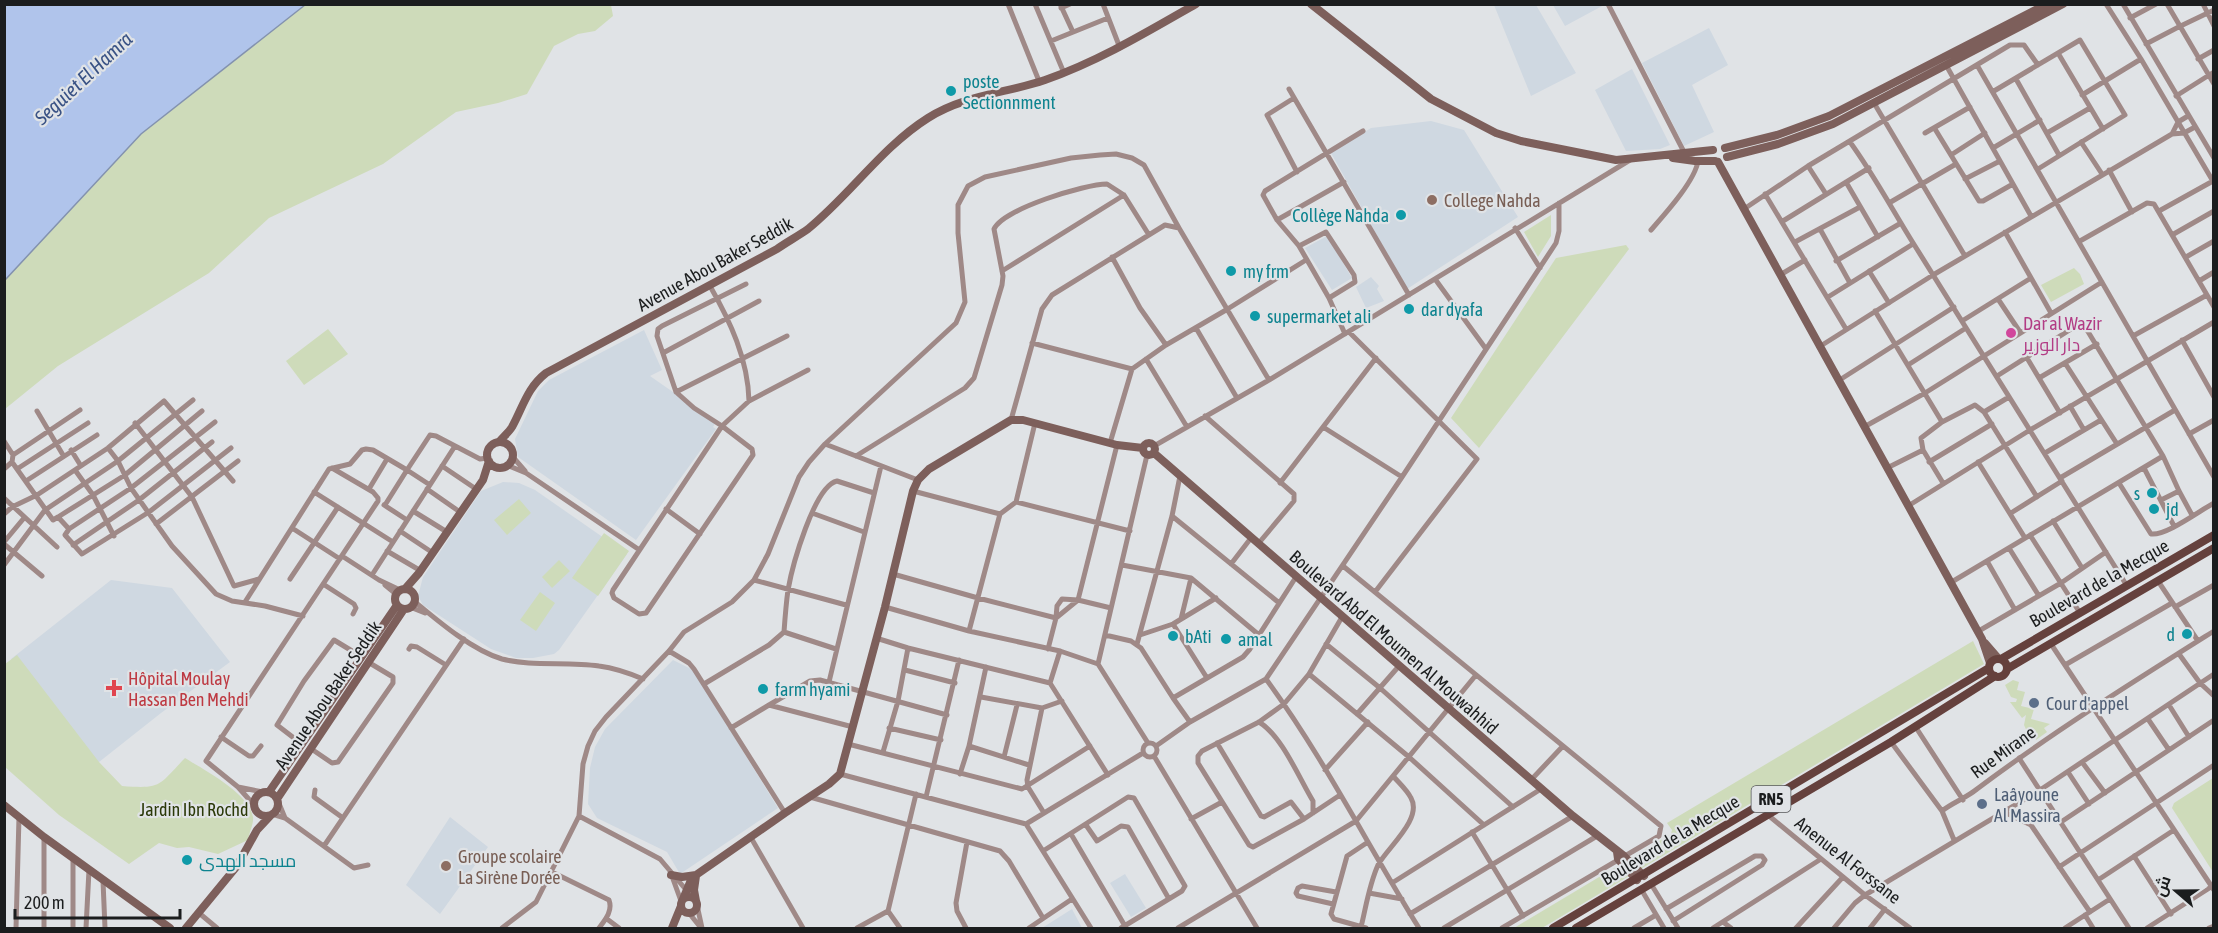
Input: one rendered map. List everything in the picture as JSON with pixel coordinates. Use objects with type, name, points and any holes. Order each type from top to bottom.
[{"type":"main road","name":"Avenue Abou Baker Seddik","points":[[499,442],[511,428],[529,391],[546,373],[710,286],[808,229],[903,137],[929,117],[962,102],[1064,73],[1120,48],[1196,4]]},
{"type":"main road","points":[[1311,4],[1431,99],[1496,133],[1573,153],[1616,160],[1685,154],[1713,150],[1718,146],[1726,154],[1738,199]]},
{"type":"main road","points":[[1662,156],[1698,161],[1722,161],[1726,154],[1829,116],[2047,4]]},
{"type":"main road","points":[[1726,154],[1809,134],[1833,124],[2064,4]]},
{"type":"main road","points":[[1713,150],[1712,155],[1980,636],[2005,662],[2007,669]]},
{"type":"main road","points":[[671,875],[682,877],[696,875],[829,784],[840,774],[885,607],[913,491],[918,480],[929,469],[1011,420],[1035,423],[1114,444],[1149,450]]},
{"type":"main road","name":"Avenue Abou Baker Seddik","points":[[511,428],[512,452]]},
{"type":"main road","points":[[499,442],[504,442],[512,452],[507,465],[498,467],[488,460],[489,447],[499,442]]},
{"type":"main road","name":"Boulevard Abd El Moumen Al Mouwahhid","points":[[1149,450],[1597,836],[1641,878]]},
{"type":"main road","name":"Avenue Abou Baker Seddik","points":[[483,480],[488,460]]},
{"type":"main road","name":"Avenue Abou Baker Seddik","points":[[401,591],[420,572],[483,480],[498,467]]},
{"type":"main road","name":"Boulevard de la Mecque","points":[[2000,659],[2214,535]]},
{"type":"main road","name":"Boulevard de la Mecque","points":[[2007,669],[2214,548]]},
{"type":"main road","name":"Avenue Abou Baker Seddik","points":[[277,800],[307,746],[365,659],[408,603],[420,572]]},
{"type":"main road","points":[[401,591],[408,603]]},
{"type":"main road","points":[[401,591],[408,603]]},
{"type":"main road","points":[[1980,636],[1989,666],[1995,676]]},
{"type":"main road","name":"RN5","points":[[1989,666],[2000,659]]},
{"type":"main road","name":"Boulevard de la Mecque","points":[[1553,928],[1641,878],[1989,666]]},
{"type":"main road","name":"RN5","points":[[1995,676],[2002,675],[2007,669]]},
{"type":"main road","name":"Boulevard de la Mecque","points":[[1576,928],[1891,742],[1995,676]]},
{"type":"main road","name":"Avenue Abou Baker Seddik","points":[[266,792],[307,746]]},
{"type":"main road","points":[[186,928],[237,866],[257,830],[277,808],[277,800],[266,792],[256,798],[257,830]]},
{"type":"main road","points":[[4,804],[44,837],[170,928]]},
{"type":"main road","points":[[255,807],[264,816],[272,815]]},
{"type":"main road","points":[[685,904],[693,911],[696,875]]},
{"type":"main road","points":[[672,928],[685,904],[696,875]]},
{"type":"main road","points":[[685,904],[687,897],[695,901]]},
{"type":"street","points":[[1008,4],[1039,81]]},
{"type":"street","points":[[1070,4],[1061,6],[1073,32]]},
{"type":"street","points":[[1103,4],[1120,48]]},
{"type":"street","points":[[1608,4],[1685,154]]},
{"type":"street","points":[[2106,4],[2213,182],[2159,211]]},
{"type":"street","points":[[2122,4],[2214,158]]},
{"type":"street","points":[[2130,18],[2156,4]]},
{"type":"street","points":[[2168,4],[2198,59],[2211,74],[2214,84]]},
{"type":"street","points":[[2203,4],[2214,26]]},
{"type":"street","points":[[1036,5],[1064,73]]},
{"type":"street","points":[[2146,44],[2173,28],[2214,10]]},
{"type":"street","points":[[1051,41],[1108,18]]},
{"type":"street","points":[[1994,91],[2078,41],[2082,41],[2125,115],[2038,169]]},
{"type":"street","points":[[1744,209],[1808,166],[2015,44],[2024,45],[2038,65]]},
{"type":"street","points":[[2198,59],[2214,50]]},
{"type":"street","points":[[2058,53],[2103,129]]},
{"type":"street","points":[[2082,95],[2141,59]]},
{"type":"street","points":[[1946,65],[2031,216]]},
{"type":"street","points":[[1977,65],[2214,477]]},
{"type":"street","points":[[2176,96],[2211,74]]},
{"type":"street","points":[[2016,79],[2059,155]]},
{"type":"street","points":[[1289,89],[1409,295]]},
{"type":"street","points":[[1294,98],[1267,115],[1296,172]]},
{"type":"street","points":[[1874,103],[1965,256]]},
{"type":"street","points":[[1925,133],[1970,107]]},
{"type":"street","points":[[2047,133],[2090,108]]},
{"type":"street","points":[[2172,134],[2178,122],[2188,116]]},
{"type":"street","points":[[1993,148],[2040,120]]},
{"type":"street","points":[[1819,347],[1933,275],[2102,174],[2172,134],[2184,133],[2195,127]]},
{"type":"street","points":[[1935,129],[1977,199],[1981,201],[2013,184]]},
{"type":"street","points":[[1363,131],[1265,191],[1263,195],[1277,220],[1299,246],[1347,333],[1376,358],[1477,459],[1376,592]]},
{"type":"street","points":[[1950,155],[1985,133]]},
{"type":"street","points":[[2206,146],[2214,141]]},
{"type":"street","points":[[1850,142],[1869,168],[1900,223],[1985,355],[2127,585]]},
{"type":"street","points":[[2081,142],[2102,174]]},
{"type":"street","points":[[502,928],[512,926],[536,902],[552,872],[579,816],[583,764],[591,738],[606,717],[684,632],[732,602],[754,580],[768,554],[800,477],[809,462],[825,444],[956,323],[965,302],[958,233],[958,205],[968,186],[985,177],[1071,158],[1116,154],[1132,158],[1144,165],[1226,310],[1269,380]]},
{"type":"street","points":[[1098,664],[1149,450],[1347,333],[1515,228],[1630,160]]},
{"type":"street","points":[[1965,179],[2000,160]]},
{"type":"street","points":[[1651,230],[1678,197],[1697,169],[1698,161]]},
{"type":"street","points":[[1889,202],[1956,164]]},
{"type":"street","points":[[1808,166],[1826,194]]},
{"type":"street","points":[[1783,221],[1869,168]]},
{"type":"street","points":[[2109,170],[2132,212]]},
{"type":"street","points":[[1277,220],[1344,182]]},
{"type":"street","points":[[1846,182],[1878,237]]},
{"type":"street","points":[[856,456],[972,382],[1002,285],[1002,271],[994,234],[998,222],[1036,202],[1103,184],[1112,186],[1124,195],[1149,235]]},
{"type":"street","points":[[1765,194],[1846,329]]},
{"type":"street","points":[[1002,271],[1124,195]]},
{"type":"street","points":[[1156,747],[1190,722],[1266,679],[1440,421],[1556,243],[1559,231],[1559,203]]},
{"type":"street","points":[[2080,241],[2132,212],[2150,203],[2154,204],[2214,307]]},
{"type":"street","points":[[1795,242],[1860,207]]},
{"type":"street","points":[[2172,235],[2214,211]]},
{"type":"street","points":[[1836,261],[1900,223]]},
{"type":"street","points":[[1011,420],[1042,309],[1052,295],[1165,225],[1179,228]]},
{"type":"street","points":[[1515,228],[1540,268]]},
{"type":"street","points":[[1820,229],[1850,283]]},
{"type":"street","points":[[1299,246],[1326,232],[1354,275],[1355,282],[1329,298]]},
{"type":"street","points":[[2005,232],[2051,313]]},
{"type":"street","points":[[2186,257],[2214,241]]},
{"type":"street","points":[[1828,297],[1913,244]]},
{"type":"street","points":[[1112,257],[1140,308],[1166,345]]},
{"type":"street","points":[[1056,618],[1078,600],[1098,524],[1132,369],[1166,345],[1306,260]]},
{"type":"street","points":[[1780,275],[1805,260]]},
{"type":"street","points":[[1869,271],[1889,303]]},
{"type":"street","points":[[2199,281],[2214,272]]},
{"type":"street","points":[[1962,321],[2031,278]]},
{"type":"street","points":[[1435,279],[1486,349]]},
{"type":"street","points":[[1864,427],[1925,393],[2103,282]]},
{"type":"street","points":[[746,284],[658,329],[657,336],[676,392],[694,408],[722,426],[753,452],[648,610],[643,615],[614,598],[612,593],[638,549],[722,426],[749,400],[808,370]]},
{"type":"street","points":[[710,286],[727,318],[743,357],[749,400]]},
{"type":"street","points":[[2133,336],[2207,295]]},
{"type":"street","points":[[1998,299],[2020,332]]},
{"type":"street","points":[[663,353],[759,302]]},
{"type":"street","points":[[1838,381],[1894,343],[1954,307]]},
{"type":"street","points":[[1875,311],[1942,422]]},
{"type":"street","points":[[1908,506],[2070,406],[2213,323]]},
{"type":"street","points":[[1997,376],[2082,324],[2085,326],[2163,456],[2192,515]]},
{"type":"street","points":[[1196,328],[1237,398]]},
{"type":"street","points":[[1908,365],[1966,328]]},
{"type":"street","points":[[676,392],[787,336]]},
{"type":"street","points":[[2182,340],[2214,397]]},
{"type":"street","points":[[1032,343],[1132,369]]},
{"type":"street","points":[[2039,378],[2097,344]]},
{"type":"street","points":[[1280,483],[1376,358]]},
{"type":"street","points":[[2027,358],[2060,413]]},
{"type":"street","points":[[1146,359],[1187,427]]},
{"type":"street","points":[[2065,363],[2116,444]]},
{"type":"street","points":[[2206,382],[2214,378]]},
{"type":"street","points":[[1984,412],[2009,397]]},
{"type":"street","points":[[4,565],[45,510],[118,461],[193,400]]},
{"type":"street","points":[[4,514],[108,448],[164,401],[233,481]]},
{"type":"street","points":[[1943,483],[1923,450],[1921,438],[1942,422],[1975,405],[1984,412],[2037,497]]},
{"type":"street","points":[[2070,406],[2084,430]]},
{"type":"street","points":[[13,455],[80,410]]},
{"type":"street","points":[[2011,513],[2116,444],[2175,410]]},
{"type":"street","points":[[37,411],[63,455]]},
{"type":"street","points":[[12,462],[53,520],[125,475],[202,411]]},
{"type":"street","points":[[1206,416],[1294,494],[1294,501],[1231,564]]},
{"type":"street","points":[[2045,453],[2101,420]]},
{"type":"street","points":[[2189,434],[2214,420]]},
{"type":"street","points":[[214,422],[131,488],[69,529],[65,535],[84,554],[149,512],[231,448]]},
{"type":"street","points":[[17,469],[88,423]]},
{"type":"street","points":[[135,423],[192,497],[234,586],[259,579]]},
{"type":"street","points":[[969,631],[1000,514],[1016,502],[1035,423]]},
{"type":"street","points":[[1929,462],[1992,424]]},
{"type":"street","points":[[1323,427],[1402,477]]},
{"type":"street","points":[[26,481],[97,435]]},
{"type":"street","points":[[385,505],[430,435],[436,435],[480,459],[488,460]]},
{"type":"street","points":[[4,441],[13,455],[12,462],[4,469]]},
{"type":"street","points":[[73,545],[139,500],[212,442]]},
{"type":"street","points":[[825,444],[918,480]]},
{"type":"street","points":[[372,575],[455,446]]},
{"type":"street","points":[[108,448],[118,461],[131,488],[172,546],[216,594],[232,601],[303,616]]},
{"type":"street","points":[[71,450],[114,536]]},
{"type":"street","points":[[245,602],[314,492],[332,468],[350,464],[362,450],[373,450],[407,470],[460,512]]},
{"type":"street","points":[[1887,468],[1923,450]]},
{"type":"street","points":[[512,452],[526,473]]},
{"type":"street","points":[[1950,583],[2163,456]]},
{"type":"street","points":[[369,489],[387,459]]},
{"type":"street","points":[[156,524],[238,462]]},
{"type":"street","points":[[1978,462],[2080,613]]},
{"type":"street","points":[[507,465],[526,473],[638,549]]},
{"type":"street","points":[[442,466],[476,489]]},
{"type":"street","points":[[829,682],[881,466]]},
{"type":"street","points":[[255,807],[238,787],[206,761],[378,501],[377,495],[369,489],[332,468]]},
{"type":"street","points":[[2144,468],[2175,526]]},
{"type":"street","points":[[1137,644],[1172,516],[1180,476]]},
{"type":"street","points":[[704,684],[769,645],[784,632],[788,589],[806,527],[827,487],[835,481],[874,493]]},
{"type":"street","points":[[2119,483],[2151,534],[2155,535],[2214,503]]},
{"type":"street","points":[[913,491],[1000,514]]},
{"type":"street","points":[[2161,500],[2179,491]]},
{"type":"street","points":[[314,492],[393,542]]},
{"type":"street","points":[[4,498],[57,547]]},
{"type":"street","points":[[378,501],[407,520]]},
{"type":"street","points":[[1016,502],[1130,531]]},
{"type":"street","points":[[290,579],[338,507]]},
{"type":"street","points":[[666,509],[700,534]]},
{"type":"street","points":[[413,511],[447,532]]},
{"type":"street","points":[[812,513],[864,532]]},
{"type":"street","points":[[1172,516],[1278,602]]},
{"type":"street","points":[[58,517],[69,529]]},
{"type":"street","points":[[24,518],[4,543],[42,576]]},
{"type":"street","points":[[2053,522],[2082,568]]},
{"type":"street","points":[[292,528],[401,591]]},
{"type":"street","points":[[400,531],[433,553]]},
{"type":"street","points":[[2009,548],[2039,596]]},
{"type":"street","points":[[387,551],[420,572]]},
{"type":"street","points":[[1980,636],[2015,610],[2061,583],[2106,552]]},
{"type":"street","points":[[1987,561],[2015,610]]},
{"type":"street","points":[[1122,565],[1191,578],[1259,635]]},
{"type":"street","points":[[1343,566],[1661,826],[1659,836],[1619,856],[1502,928]]},
{"type":"street","points":[[893,574],[1056,618]]},
{"type":"street","points":[[1173,698],[1243,657],[1296,577]]},
{"type":"street","points":[[1181,619],[1191,578]]},
{"type":"street","points":[[754,580],[846,604]]},
{"type":"street","points":[[2158,581],[2198,641]]},
{"type":"street","points":[[323,584],[354,604],[356,608],[353,614]]},
{"type":"street","points":[[2064,665],[2213,586]]},
{"type":"street","points":[[1140,635],[1173,624],[1216,598]]},
{"type":"street","points":[[1048,649],[1057,606],[1062,599],[1078,600],[1111,608]]},
{"type":"street","points":[[408,603],[432,616],[487,653],[502,659],[597,666],[643,679]]},
{"type":"street","points":[[885,607],[969,631],[1060,651],[1098,664],[1148,742],[1153,743],[1156,747],[1157,752],[1154,756]]},
{"type":"street","points":[[1340,795],[1304,819],[1253,847],[1249,845],[1198,763],[1200,754],[1216,743],[1259,722],[1284,704],[1309,674],[1342,617]]},
{"type":"street","points":[[1173,624],[1207,678]]},
{"type":"street","name":"Rue Mirane","points":[[1942,812],[1963,800],[2019,758],[2093,708],[2214,631]]},
{"type":"street","points":[[784,632],[836,649]]},
{"type":"street","points":[[1105,635],[1137,644],[1190,722]]},
{"type":"street","points":[[876,638],[1050,684],[1108,775]]},
{"type":"street","points":[[324,846],[464,639]]},
{"type":"street","points":[[334,640],[393,677],[393,683],[338,762],[332,763],[307,746],[277,725],[304,681],[334,640]]},
{"type":"street","points":[[1326,644],[1380,688],[1513,807]]},
{"type":"street","points":[[2051,644],[2212,888],[2147,928]]},
{"type":"street","points":[[409,649],[411,646],[417,646],[446,665]]},
{"type":"street","points":[[883,752],[898,701],[908,648]]},
{"type":"street","points":[[669,651],[689,663],[785,813]]},
{"type":"street","points":[[1050,684],[1060,651]]},
{"type":"street","points":[[2179,654],[2200,683],[2214,696]]},
{"type":"street","points":[[926,797],[959,660]]},
{"type":"street","points":[[1357,714],[1399,666]]},
{"type":"street","points":[[960,774],[981,697],[986,667]]},
{"type":"street","points":[[905,670],[955,683]]},
{"type":"street","points":[[1309,674],[1409,757],[1484,825]]},
{"type":"street","points":[[1834,928],[1855,903],[1865,895],[2040,790],[2214,674]]},
{"type":"street","points":[[1178,928],[1356,820],[1476,675]]},
{"type":"street","points":[[1266,679],[1356,820],[1419,928]]},
{"type":"street","points":[[731,728],[810,681],[820,680],[947,715]]},
{"type":"street","points":[[981,697],[1042,708],[1062,701]]},
{"type":"street","points":[[769,705],[853,727]]},
{"type":"street","points":[[1004,757],[1017,705]]},
{"type":"street","points":[[2169,705],[2189,736]]},
{"type":"street","points":[[1042,708],[1041,723],[1029,765],[1028,787],[1044,813]]},
{"type":"street","points":[[2148,719],[2169,750]]},
{"type":"street","points":[[2061,822],[2214,720]]},
{"type":"street","points":[[1259,722],[1266,726],[1278,740],[1313,801],[1314,813]]},
{"type":"street","points":[[1325,770],[1368,722]]},
{"type":"street","points":[[1915,726],[1963,800]]},
{"type":"street","points":[[889,728],[940,740]]},
{"type":"street","points":[[221,737],[249,756],[253,756],[261,746]]},
{"type":"street","points":[[1143,753],[1143,748],[1148,742]]},
{"type":"street","points":[[1891,742],[1942,812],[1954,840]]},
{"type":"street","points":[[1216,743],[1261,816],[1264,817],[1291,802],[1304,819]]},
{"type":"street","points":[[848,744],[1015,789],[1028,787],[1090,746]]},
{"type":"street","points":[[969,746],[1029,765]]},
{"type":"street","points":[[1532,780],[1563,746]]},
{"type":"street","points":[[1143,753],[1149,757],[1154,756]]},
{"type":"street","points":[[1026,824],[1143,753]]},
{"type":"street","points":[[1154,756],[1257,928]]},
{"type":"street","points":[[2019,758],[2129,928]]},
{"type":"street","points":[[2082,762],[2105,793]]},
{"type":"street","points":[[2060,867],[2214,765]]},
{"type":"street","points":[[2068,772],[2089,804]]},
{"type":"street","points":[[840,774],[1026,824],[1091,928]]},
{"type":"street","points":[[1368,842],[1347,856],[1333,904],[1332,917],[1350,926],[1363,928],[1372,879],[1380,862],[1409,824],[1412,811],[1412,799],[1393,776]]},
{"type":"street","points":[[238,787],[266,792]]},
{"type":"street","points":[[1392,883],[1541,789]]},
{"type":"street","points":[[315,790],[314,797],[343,818]]},
{"type":"street","points":[[857,928],[888,911],[916,794]]},
{"type":"street","points":[[810,797],[1005,854],[1042,918]]},
{"type":"street","points":[[1043,851],[1128,797],[1134,798],[1185,883],[1182,891],[1123,927],[1071,834]]},
{"type":"street","points":[[277,800],[285,818]]},
{"type":"street","points":[[1191,819],[1222,802]]},
{"type":"street","points":[[2004,812],[2031,825],[2060,867],[2088,914],[2093,928]]},
{"type":"street","points":[[272,815],[285,818],[354,868],[368,865]]},
{"type":"street","name":"Anenue Al Forssane","points":[[1768,815],[1865,895],[1910,928]]},
{"type":"street","points":[[579,816],[663,862],[685,904],[702,928]]},
{"type":"street","points":[[1410,914],[1573,816]]},
{"type":"street","points":[[16,928],[19,817]]},
{"type":"street","points":[[1086,825],[1097,841],[1121,826],[1128,827],[1169,899]]},
{"type":"street","points":[[2098,880],[2174,830]]},
{"type":"street","points":[[1472,832],[1523,916]]},
{"type":"street","points":[[750,836],[804,928]]},
{"type":"street","points":[[1444,928],[1597,836]]},
{"type":"street","points":[[44,837],[44,928]]},
{"type":"street","points":[[966,928],[956,903],[968,842]]},
{"type":"street","points":[[1666,909],[1755,856],[1762,856],[1764,860],[1762,865],[1673,921]]},
{"type":"street","points":[[2134,856],[2170,914]]},
{"type":"street","points":[[73,858],[73,928]]},
{"type":"street","points":[[1713,928],[1821,859]]},
{"type":"street","points":[[86,928],[89,870]]},
{"type":"street","points":[[552,872],[609,900],[611,906],[607,919],[599,928]]},
{"type":"street","points":[[671,875],[685,904]]},
{"type":"street","points":[[1796,928],[1843,877]]},
{"type":"street","points":[[103,880],[105,926],[112,928]]},
{"type":"street","points":[[1651,884],[1678,928]]},
{"type":"street","points":[[1333,904],[1299,896],[1296,892],[1302,886],[1336,892]]},
{"type":"street","points":[[1641,889],[1662,928]]},
{"type":"street","points":[[1369,893],[1402,899]]},
{"type":"street","points":[[1029,928],[1072,899]]},
{"type":"street","points":[[2065,928],[2110,899]]},
{"type":"street","points":[[695,901],[702,928]]},
{"type":"street","points":[[1870,928],[1885,909]]},
{"type":"street","points":[[888,911],[900,928]]},
{"type":"street","points":[[199,913],[217,928]]},
{"type":"street","points":[[1634,928],[1656,915]]},
{"type":"street","points":[[607,919],[619,928]]},
{"type":"street","points":[[1723,922],[1731,928]]},
{"type":"street","points":[[2210,928],[2214,926]]},
{"type":"shaded area","points":[[1494,5],[1536,5],[1576,73],[1531,96]]},
{"type":"shaded area","points":[[1553,5],[1604,5],[1565,26]]},
{"type":"shaded area","points":[[1709,28],[1728,65],[1692,85],[1714,132],[1684,146],[1642,63]]},
{"type":"shaded area","points":[[1632,69],[1670,145],[1660,149],[1626,151],[1595,90]]},
{"type":"shaded area","name":"College Nahda","points":[[1431,121],[1464,130],[1518,217],[1407,289],[1331,153],[1371,128]]},
{"type":"shaded area","points":[[1327,236],[1352,278],[1332,290],[1305,248]]},
{"type":"shaded area","points":[[1371,277],[1379,286],[1377,289],[1384,301],[1366,308],[1356,287]]},
{"type":"shaded area","points":[[644,330],[662,370],[650,376],[716,422],[713,427],[716,429],[636,540],[518,457],[515,439],[538,391],[549,380]]},
{"type":"shaded area","points":[[503,482],[519,483],[535,490],[627,554],[554,654],[516,658],[491,649],[423,605],[418,596],[423,577],[481,491]]},
{"type":"shaded area","name":"Hôpital Moulay Hassan Ben Mehdi","points":[[111,580],[172,588],[230,662],[94,766],[11,659]]},
{"type":"shaded area","points":[[673,660],[693,670],[778,808],[680,874],[667,852],[597,818],[588,804],[590,768],[595,747],[605,729]]},
{"type":"shaded area","name":"Groupe scolaire La Sirène Dorée","points":[[450,817],[488,847],[440,914],[406,885]]},
{"type":"shaded area","points":[[1125,874],[1146,908],[1131,917],[1110,883]]},
{"type":"shaded area","points":[[1072,909],[1082,928],[1042,928]]},
{"type":"green space","points":[[305,5],[611,5],[613,16],[595,31],[578,34],[554,46],[527,94],[456,112],[383,164],[269,218],[209,273],[58,366],[5,409],[4,280],[141,134]]},
{"type":"green space","points":[[1551,215],[1551,236],[1538,257],[1524,232]]},
{"type":"green space","points":[[1626,245],[1629,249],[1479,448],[1451,418],[1556,258]]},
{"type":"green space","points":[[2074,268],[2080,274],[2084,284],[2051,302],[2041,285]]},
{"type":"green space","points":[[328,329],[348,354],[304,385],[286,361]]},
{"type":"green space","points":[[519,499],[531,513],[507,535],[494,520]]},
{"type":"green space","points":[[604,533],[629,551],[598,596],[572,578]]},
{"type":"green space","points":[[559,560],[570,571],[552,588],[542,577]]},
{"type":"green space","points":[[540,592],[555,603],[536,631],[520,620]]},
{"type":"green space","points":[[1973,641],[1984,664],[1542,928],[1514,928],[1671,834],[1672,830],[1667,823]]},
{"type":"green space","name":"Jardin Ibn Rochd","points":[[17,655],[99,762],[122,786],[145,787],[158,784],[185,758],[225,783],[250,808],[253,822],[248,840],[218,854],[159,843],[129,864],[59,815],[5,767],[5,664]]},
{"type":"green space","points":[[2013,680],[2019,682],[2017,690],[2025,692],[2021,706],[2034,709],[2031,719],[2050,724],[2044,728],[2047,732],[2036,740],[2035,737],[2030,738],[2024,725],[2026,715],[2022,718],[2010,702],[2016,702],[2017,699],[2011,697],[2005,685]]},
{"type":"green space","points":[[2213,778],[2213,872],[2172,808],[2174,803]]},
{"type":"water","name":"Seguiet El Hamra","points":[[5,4],[305,5],[141,134],[5,280]]},
{"type":"place","name":"poste Sectionnment","points":[[951,91]]},
{"type":"place","name":"College Nahda","points":[[1432,200]]},
{"type":"place","name":"Collège Nahda","points":[[1401,215]]},
{"type":"place","name":"my frm","points":[[1231,271]]},
{"type":"place","name":"dar dyafa","points":[[1409,309]]},
{"type":"place","name":"supermarket ali","points":[[1255,316]]},
{"type":"place","name":"Dar al Wazir دار الوزير","points":[[2011,333]]},
{"type":"place","name":"s","points":[[2152,493]]},
{"type":"place","name":"jd","points":[[2154,509]]},
{"type":"place","name":"d","points":[[2187,634]]},
{"type":"place","name":"bAti","points":[[1173,636]]},
{"type":"place","name":"amal","points":[[1226,639]]},
{"type":"place","name":"Hôpital Moulay Hassan Ben Mehdi","points":[[114,688]]},
{"type":"place","name":"farm hyami","points":[[763,689]]},
{"type":"place","name":"Cour d'appel","points":[[2034,703]]},
{"type":"place","name":"Laâyoune Al Massira","points":[[1982,804]]},
{"type":"place","name":"مسجد الهدى","points":[[187,860]]},
{"type":"place","name":"Groupe scolaire La Sirène Dorée","points":[[446,866]]}]
